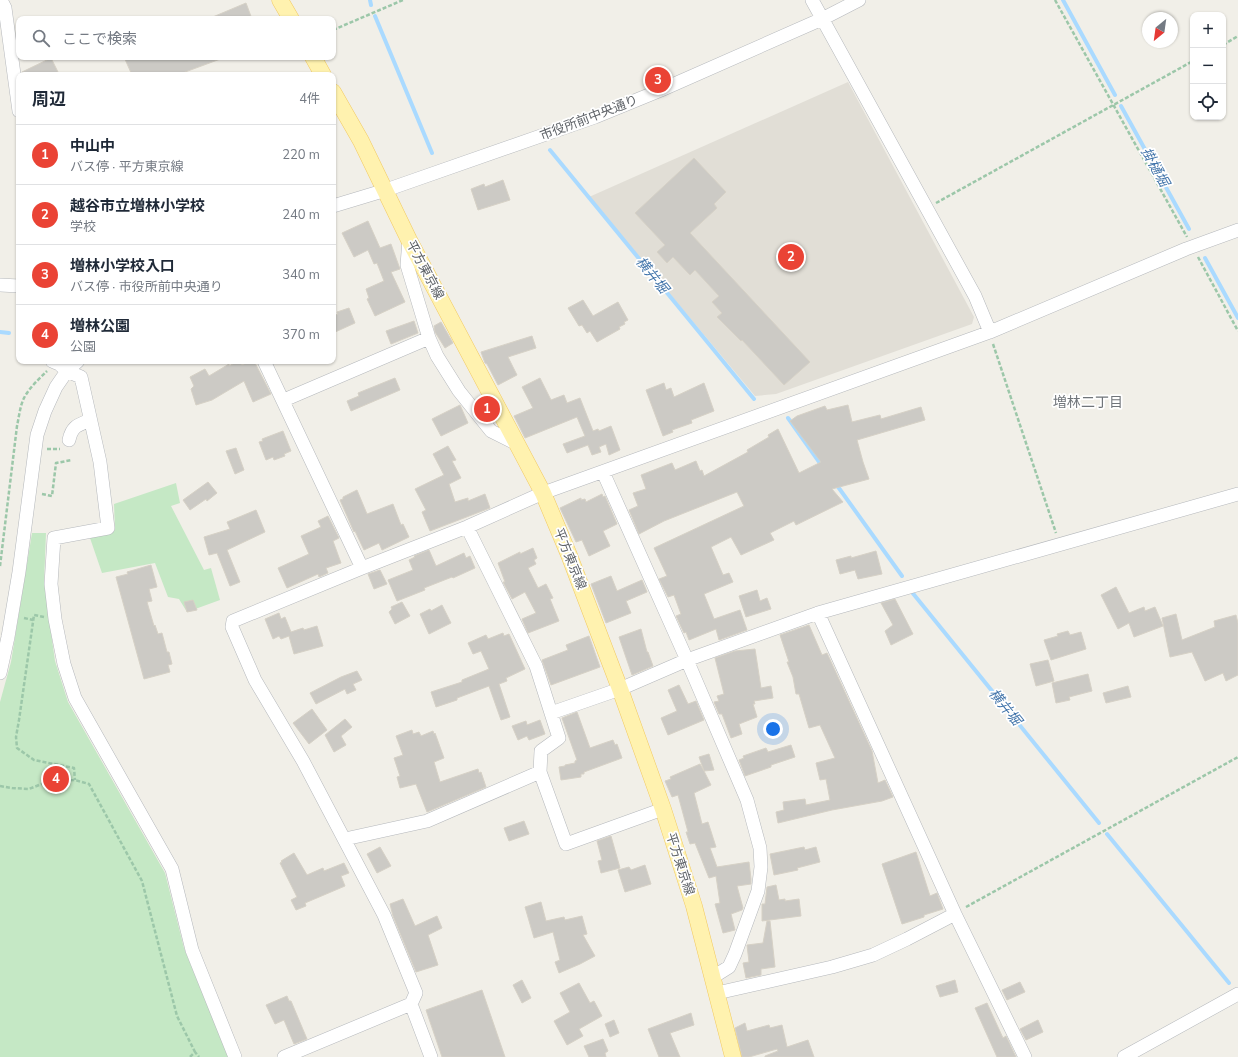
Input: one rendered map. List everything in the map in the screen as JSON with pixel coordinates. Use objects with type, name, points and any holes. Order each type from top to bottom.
[{"type":"main road","points":[[280,0],[289,16]]},
{"type":"main road","points":[[315,60],[321,72]]},
{"type":"main road","name":"平方東京線","points":[[336,97],[361,141],[409,240],[543,493],[569,555],[620,689],[663,809],[694,906],[733,1057]]},
{"type":"street","points":[[2,0],[16,90]]},
{"type":"street","points":[[812,0],[975,296],[990,332]]},
{"type":"street","name":"市役所前中央通り","points":[[336,205],[386,190],[595,116],[661,90],[822,19],[859,0]]},
{"type":"street","points":[[284,1057],[411,1004],[416,993],[384,915],[345,839],[303,761],[255,680],[232,627],[233,621],[467,527],[543,493],[990,332],[1192,247],[1238,230]]},
{"type":"street","points":[[409,240],[407,265],[429,338],[437,356],[459,391],[491,431],[517,444]]},
{"type":"street","points":[[0,285],[16,286]]},
{"type":"street","points":[[284,400],[429,338]]},
{"type":"street","points":[[266,364],[284,400],[362,568]]},
{"type":"street","points":[[0,673],[8,637],[19,572],[37,435],[45,411],[56,387],[59,365],[80,377],[100,462],[108,528],[54,538],[51,584],[55,619],[64,664],[75,698],[172,870],[192,950],[235,1057]]},
{"type":"street","points":[[66,444],[71,431],[76,426],[90,420]]},
{"type":"street","points":[[603,472],[687,660],[747,800],[760,848],[761,867],[758,891],[735,954],[728,967],[713,977]]},
{"type":"street","points":[[551,713],[620,689],[687,660],[818,613],[1238,494]]},
{"type":"street","points":[[467,527],[536,666],[559,738],[541,751],[540,772],[566,844],[663,809]]},
{"type":"street","points":[[818,613],[955,914],[1025,1057]]},
{"type":"street","points":[[345,839],[427,821],[540,772]]},
{"type":"street","points":[[717,993],[832,967],[873,955],[907,940],[955,914]]},
{"type":"street","points":[[1124,1057],[1238,994]]},
{"type":"street","points":[[411,1004],[431,1057]]},
{"type":"path","points":[[336,29],[403,0]]},
{"type":"path","points":[[1055,0],[1238,330]]},
{"type":"path","points":[[1226,43],[1238,36]]},
{"type":"path","points":[[927,207],[1190,63]]},
{"type":"path","points":[[990,332],[1060,544]]},
{"type":"path","points":[[0,566],[17,426],[21,405],[24,397],[30,389],[50,369],[59,365]]},
{"type":"path","points":[[47,442],[45,449],[66,444]]},
{"type":"path","points":[[40,494],[52,496],[56,463],[72,460]]},
{"type":"path","points":[[55,619],[34,615],[16,737],[17,748],[34,760],[74,768],[75,780]]},
{"type":"path","points":[[955,914],[1238,757]]},
{"type":"path","points":[[0,786],[29,789],[50,781],[75,780],[89,784],[142,881],[176,1016],[199,1057]]},
{"type":"path","points":[[190,1057],[195,1052]]},
{"type":"shaded area","points":[[848,82],[974,317],[972,324],[776,394],[755,396],[589,197]]},
{"type":"green space","points":[[176,483],[180,503],[171,506],[204,570],[211,568],[220,600],[187,612],[179,599],[168,597],[155,563],[102,573],[90,538],[115,530],[114,504]]},
{"type":"green space","points":[[32,533],[46,533],[44,583],[55,661],[68,702],[165,873],[184,948],[228,1057],[0,1057],[0,702],[11,662]]},
{"type":"building","points":[[246,3],[251,16],[215,16]]},
{"type":"building","points":[[47,60],[52,60],[58,72],[22,72]]},
{"type":"building","points":[[125,60],[218,60],[185,72],[131,72]]},
{"type":"building","points":[[694,158],[726,192],[714,204],[717,208],[690,233],[810,362],[784,385],[742,340],[741,341],[717,317],[722,313],[712,302],[719,296],[695,270],[690,275],[673,257],[667,263],[657,252],[665,245],[635,213]]},
{"type":"building","points":[[503,180],[510,200],[478,210],[471,189],[484,184],[485,187]]},
{"type":"building","points":[[368,221],[380,248],[391,244],[400,269],[391,272],[405,302],[375,316],[367,299],[369,298],[366,289],[384,281],[377,263],[374,264],[368,250],[354,257],[342,233]]},
{"type":"building","points":[[583,300],[593,316],[618,302],[628,320],[624,322],[625,324],[619,327],[620,329],[597,342],[590,331],[587,333],[582,325],[579,326],[568,308]]},
{"type":"building","points":[[349,308],[355,323],[336,332],[337,312]]},
{"type":"building","points":[[414,321],[418,333],[391,344],[386,331]]},
{"type":"building","points":[[441,322],[453,343],[445,348],[435,332],[434,326]]},
{"type":"building","points":[[532,336],[536,348],[508,357],[517,375],[498,385],[487,364],[485,363],[481,352]]},
{"type":"building","points":[[229,364],[229,366],[233,364],[256,364],[271,394],[253,402],[244,381],[212,400],[196,405],[191,389],[194,386],[190,377],[205,369],[209,376]]},
{"type":"building","points":[[395,378],[400,390],[351,411],[347,401],[359,396],[358,393]]},
{"type":"building","points":[[540,378],[551,400],[564,395],[567,403],[580,398],[593,431],[598,429],[599,431],[611,426],[620,450],[609,455],[606,444],[599,447],[601,452],[592,455],[588,445],[567,453],[563,444],[585,436],[577,417],[525,438],[514,416],[533,408],[522,387]]},
{"type":"building","points":[[664,383],[666,390],[671,388],[674,397],[704,383],[714,411],[691,420],[692,423],[672,430],[673,432],[663,436],[646,390]]},
{"type":"building","points":[[460,405],[468,423],[441,436],[432,419]]},
{"type":"building","points":[[848,405],[852,422],[880,415],[881,419],[921,407],[925,420],[857,440],[869,479],[832,489],[843,502],[796,525],[794,521],[770,533],[774,540],[741,555],[731,537],[711,547],[723,575],[729,573],[733,582],[704,594],[714,619],[740,610],[747,630],[719,640],[716,629],[689,640],[676,616],[681,614],[674,595],[668,597],[659,579],[667,576],[654,548],[744,506],[737,492],[664,521],[639,534],[629,510],[638,506],[633,493],[646,489],[641,475],[672,463],[675,470],[696,461],[704,476],[748,452],[747,450],[769,437],[768,435],[778,429],[799,473],[821,462],[790,421],[797,416],[825,406],[827,410]]},
{"type":"building","points":[[283,431],[291,451],[284,454],[285,456],[274,460],[273,457],[266,460],[259,442],[263,441],[262,439]]},
{"type":"building","points":[[448,446],[456,460],[452,461],[461,478],[449,484],[455,502],[468,498],[468,501],[485,494],[490,508],[430,531],[422,512],[426,510],[415,489],[444,475],[433,454]]},
{"type":"building","points":[[236,448],[244,470],[235,474],[226,451]]},
{"type":"building","points":[[208,482],[217,493],[207,501],[206,499],[190,510],[183,500]]},
{"type":"building","points":[[357,490],[367,514],[393,504],[401,525],[403,524],[409,537],[382,550],[379,543],[364,550],[355,531],[354,532],[340,500]]},
{"type":"building","points":[[602,494],[603,497],[605,496],[617,524],[603,531],[610,546],[589,556],[582,540],[576,542],[560,508],[581,498],[581,500],[585,499],[586,502]]},
{"type":"building","points":[[256,510],[265,532],[227,550],[240,582],[230,586],[217,553],[209,555],[204,537],[230,529],[227,522]]},
{"type":"building","points":[[328,516],[339,538],[333,541],[341,563],[326,568],[328,573],[319,577],[318,574],[287,588],[278,568],[309,554],[301,536],[321,527],[318,521]]},
{"type":"building","points":[[533,548],[537,558],[534,560],[536,564],[528,568],[538,588],[546,584],[553,598],[550,599],[559,621],[528,633],[522,619],[536,613],[525,592],[512,599],[503,582],[505,582],[498,563],[520,552],[520,554]]},
{"type":"building","points":[[429,550],[436,566],[464,553],[466,558],[470,556],[475,568],[453,578],[452,577],[424,588],[425,590],[397,601],[388,580],[413,570],[409,560],[415,557],[414,556]]},
{"type":"building","points":[[876,551],[882,574],[858,579],[855,570],[840,574],[836,560],[851,556],[851,558]]},
{"type":"building","points":[[151,565],[157,587],[149,589],[152,601],[147,602],[154,626],[155,625],[158,634],[162,633],[172,664],[168,665],[170,672],[144,679],[116,577]]},
{"type":"building","points":[[380,570],[387,584],[374,589],[368,574]]},
{"type":"building","points":[[611,576],[617,591],[642,580],[647,592],[626,601],[631,613],[606,623],[591,584]]},
{"type":"building","points":[[1116,587],[1129,613],[1144,607],[1145,611],[1155,607],[1163,626],[1134,637],[1129,623],[1118,629],[1101,595]]},
{"type":"building","points":[[757,590],[760,601],[767,598],[771,609],[746,617],[739,596]]},
{"type":"building","points":[[895,599],[913,634],[891,645],[885,631],[893,625],[881,603]]},
{"type":"building","points":[[193,600],[197,610],[187,612],[184,602]]},
{"type":"building","points":[[402,602],[410,616],[395,624],[389,612],[392,609],[391,607]]},
{"type":"building","points":[[442,605],[451,623],[429,634],[420,614],[430,609],[431,611]]},
{"type":"building","points":[[279,613],[281,619],[285,617],[291,632],[317,626],[323,646],[294,654],[289,636],[281,639],[279,636],[273,639],[265,619]]},
{"type":"building","points":[[1176,614],[1182,640],[1215,627],[1214,621],[1236,615],[1238,623],[1238,675],[1226,681],[1223,673],[1205,681],[1192,652],[1170,657],[1162,618]]},
{"type":"building","points":[[809,625],[822,655],[827,653],[872,751],[878,783],[885,780],[893,797],[882,801],[832,810],[778,823],[776,812],[784,810],[783,802],[805,799],[806,805],[830,800],[826,779],[820,780],[816,763],[835,758],[820,725],[809,728],[799,694],[796,694],[793,677],[787,662],[789,662],[780,635]]},
{"type":"building","points":[[641,629],[647,652],[653,666],[632,675],[619,637]]},
{"type":"building","points":[[1068,631],[1070,635],[1081,632],[1086,649],[1051,660],[1044,640]]},
{"type":"building","points":[[503,633],[504,636],[509,634],[525,669],[506,678],[507,681],[499,684],[510,717],[501,720],[489,686],[457,698],[457,700],[436,707],[431,692],[462,682],[462,680],[489,669],[481,651],[473,654],[468,643],[486,635],[488,639]]},
{"type":"building","points":[[589,636],[600,667],[551,685],[542,660],[568,650],[566,645]]},
{"type":"building","points":[[755,649],[761,688],[771,686],[773,698],[754,701],[755,704],[753,704],[757,717],[739,724],[742,734],[731,738],[722,714],[719,714],[714,702],[719,701],[717,696],[724,694],[715,658],[735,651]]},
{"type":"building","points":[[1048,660],[1054,681],[1036,686],[1030,664]]},
{"type":"building","points":[[357,671],[362,680],[353,684],[356,690],[347,694],[345,689],[316,704],[310,693],[341,677]]},
{"type":"building","points":[[1088,674],[1092,691],[1069,697],[1070,700],[1056,703],[1052,683]]},
{"type":"building","points":[[679,685],[688,704],[696,701],[704,720],[668,735],[661,718],[677,711],[668,690]]},
{"type":"building","points":[[1128,686],[1131,697],[1106,703],[1103,693]]},
{"type":"building","points":[[312,709],[327,730],[309,744],[293,723]]},
{"type":"building","points":[[577,712],[590,748],[613,740],[615,745],[617,744],[622,758],[584,772],[584,774],[581,774],[581,777],[561,780],[559,767],[575,763],[577,760],[562,718]]},
{"type":"building","points":[[345,719],[352,727],[341,736],[346,745],[334,752],[325,735]]},
{"type":"building","points":[[540,720],[545,734],[529,740],[527,736],[518,740],[512,726],[526,721],[527,725]]},
{"type":"building","points":[[412,730],[413,734],[419,732],[421,736],[433,731],[434,734],[435,733],[444,758],[434,762],[440,782],[478,769],[479,773],[481,772],[486,787],[427,812],[416,784],[400,788],[397,777],[400,776],[394,758],[403,755],[396,736]]},
{"type":"building","points":[[791,745],[795,757],[745,776],[739,760],[744,758],[743,756],[766,748],[768,752]]},
{"type":"building","points":[[709,754],[714,770],[704,771],[699,757]]},
{"type":"building","points":[[700,764],[711,785],[694,793],[702,824],[708,822],[716,847],[710,848],[717,867],[749,862],[751,879],[751,884],[737,886],[743,908],[742,910],[731,914],[735,930],[723,933],[715,904],[720,903],[716,876],[709,878],[695,843],[690,844],[678,795],[672,797],[665,781],[671,779],[670,777]]},
{"type":"building","points":[[524,821],[529,834],[509,841],[504,828]]},
{"type":"building","points":[[611,836],[620,868],[601,873],[598,861],[602,860],[597,841]]},
{"type":"building","points":[[380,847],[391,866],[377,873],[367,854]]},
{"type":"building","points":[[804,847],[805,850],[816,847],[820,862],[797,868],[798,870],[774,875],[770,854]]},
{"type":"building","points":[[916,852],[930,896],[937,893],[943,909],[902,924],[882,864]]},
{"type":"building","points":[[294,853],[307,875],[323,868],[324,871],[344,863],[349,873],[341,876],[345,886],[305,903],[306,906],[296,910],[291,900],[297,897],[280,863]]},
{"type":"building","points":[[645,865],[651,884],[625,892],[618,870],[629,867],[631,870]]},
{"type":"building","points":[[776,885],[779,900],[785,899],[785,901],[799,899],[801,916],[762,921],[762,904],[765,904],[767,887]]},
{"type":"building","points":[[403,899],[415,926],[437,916],[442,928],[428,935],[438,965],[416,972],[393,916],[390,904]]},
{"type":"building","points":[[541,902],[546,921],[564,917],[565,920],[582,916],[587,934],[583,935],[595,956],[559,973],[555,962],[560,960],[553,932],[534,938],[525,907]]},
{"type":"building","points":[[767,921],[770,921],[775,967],[761,969],[761,975],[746,978],[743,963],[749,962],[747,945],[763,943]]},
{"type":"building","points":[[522,980],[531,998],[522,1003],[513,985]]},
{"type":"building","points":[[955,980],[958,992],[940,997],[936,986]]},
{"type":"building","points":[[1020,982],[1025,992],[1007,1000],[1002,990]]},
{"type":"building","points":[[579,983],[590,1003],[594,1001],[602,1016],[579,1029],[583,1036],[567,1045],[554,1021],[570,1012],[560,993]]},
{"type":"building","points":[[482,990],[505,1057],[442,1057],[426,1010]]},
{"type":"building","points":[[287,996],[289,1001],[291,1001],[307,1039],[294,1044],[284,1020],[275,1024],[266,1005]]},
{"type":"building","points":[[987,1003],[1003,1038],[1006,1036],[1016,1057],[997,1057],[975,1008]]},
{"type":"building","points":[[691,1013],[694,1025],[670,1033],[680,1057],[659,1057],[648,1029]]},
{"type":"building","points":[[614,1020],[619,1033],[610,1037],[605,1024]]},
{"type":"building","points":[[1038,1020],[1043,1032],[1026,1040],[1020,1029]]},
{"type":"building","points":[[745,1023],[747,1031],[769,1025],[770,1028],[782,1025],[787,1047],[808,1040],[814,1057],[765,1057],[778,1051],[777,1049],[749,1057],[742,1057],[735,1028]]},
{"type":"building","points":[[603,1039],[608,1051],[605,1053],[606,1057],[589,1057],[584,1046]]},
{"type":"waterway","points":[[370,0],[371,5]]},
{"type":"waterway","name":"掛樋堀","points":[[1063,0],[1115,95]]},
{"type":"waterway","points":[[375,16],[432,153]]},
{"type":"waterway","name":"掛樋堀","points":[[1121,106],[1189,229]]},
{"type":"waterway","name":"横井堀","points":[[550,150],[754,399]]},
{"type":"waterway","name":"掛樋堀","points":[[1205,258],[1238,318]]},
{"type":"waterway","points":[[0,332],[9,333]]},
{"type":"waterway","name":"横井堀","points":[[788,418],[822,466]]},
{"type":"waterway","name":"横井堀","points":[[836,484],[902,576]]},
{"type":"waterway","name":"横井堀","points":[[911,591],[1099,823]]},
{"type":"waterway","name":"横井堀","points":[[1107,834],[1229,983]]},
{"type":"place","name":"増林小学校入口","points":[[658,80]]},
{"type":"place","name":"越谷市立増林小学校","points":[[791,257]]},
{"type":"place","name":"中山中","points":[[487,409]]},
{"type":"place","name":"増林公園","points":[[56,779]]},
{"type":"district","name":"増林二丁目","points":[[1088,402]]}]
